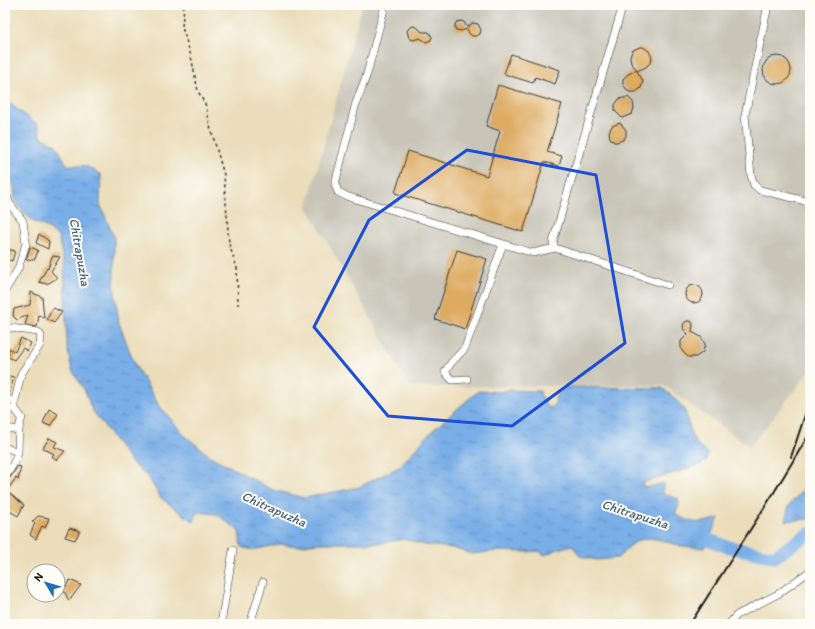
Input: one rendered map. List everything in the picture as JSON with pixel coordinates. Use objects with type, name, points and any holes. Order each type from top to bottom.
[{"type":"street","points":[[385,5],[367,74],[356,103],[335,184],[338,192],[346,196],[533,253],[555,248],[668,285]]},
{"type":"street","points":[[555,248],[553,242],[623,5]]},
{"type":"street","points":[[767,5],[745,115],[751,175],[754,185],[760,190],[810,202]]},
{"type":"street","points":[[5,192],[10,204],[23,221],[26,244],[18,269],[5,291]]},
{"type":"street","points":[[467,378],[452,380],[445,372],[465,348],[503,244]]},
{"type":"street","points":[[5,327],[38,332],[41,336],[40,345],[21,374],[15,401],[15,409],[22,418],[19,424],[18,452],[14,464],[5,477]]},
{"type":"street","points":[[5,399],[15,401]]},
{"type":"street","points":[[5,409],[15,409]]},
{"type":"street","points":[[5,428],[19,430]]},
{"type":"street","points":[[5,447],[18,452]]},
{"type":"street","points":[[221,624],[233,550]]},
{"type":"street","points":[[729,624],[737,615],[778,594],[810,571]]},
{"type":"street","points":[[250,624],[263,582]]},
{"type":"path","points":[[184,5],[182,27],[191,56],[198,92],[206,106],[224,175],[229,244],[237,268],[238,305]]},
{"type":"highlighted area","points":[[467,150],[596,175],[625,343],[512,426],[388,416],[314,327],[369,220]]},
{"type":"shaded area","points":[[362,5],[810,5],[810,370],[750,447],[663,385],[410,387],[307,207]]},
{"type":"water","points":[[5,100],[38,125],[41,137],[56,145],[67,165],[86,166],[101,175],[100,204],[114,237],[114,286],[119,323],[135,365],[158,404],[184,435],[210,456],[273,490],[304,498],[359,487],[399,467],[432,431],[478,391],[540,391],[541,397],[546,399],[545,405],[550,408],[556,402],[555,398],[561,390],[567,387],[662,388],[684,408],[695,442],[708,454],[706,461],[699,465],[642,483],[645,488],[664,483],[662,493],[678,499],[679,505],[675,514],[687,520],[692,522],[701,522],[719,518],[704,548],[682,546],[657,539],[647,538],[639,540],[633,544],[618,558],[596,560],[580,556],[572,545],[545,555],[539,551],[497,551],[473,554],[452,548],[425,545],[404,539],[382,543],[317,543],[298,546],[280,544],[253,550],[241,547],[239,531],[217,514],[197,512],[194,522],[161,498],[148,477],[131,462],[92,410],[85,391],[72,370],[67,347],[64,264],[58,236],[44,226],[32,221],[15,202],[14,185],[5,170]]},
{"type":"water","points":[[810,482],[810,519],[785,521],[789,505]]},
{"type":"building","points":[[461,21],[464,22],[467,27],[473,23],[478,24],[481,30],[480,34],[472,36],[467,29],[461,31],[456,30],[455,24]]},
{"type":"building","points":[[413,26],[422,32],[429,32],[432,37],[431,40],[426,42],[420,38],[413,40],[409,38],[407,31]]},
{"type":"building","points":[[643,47],[649,51],[652,58],[651,62],[646,67],[637,71],[643,81],[641,88],[636,92],[629,92],[623,85],[623,79],[628,74],[637,70],[631,63],[630,56],[633,50]]},
{"type":"building","points":[[511,54],[560,70],[555,84],[535,77],[533,83],[504,74]]},
{"type":"building","points":[[777,56],[787,60],[791,70],[787,80],[777,84],[767,80],[763,70],[767,60]]},
{"type":"building","points":[[498,85],[562,104],[547,152],[562,156],[559,166],[544,162],[523,232],[395,193],[408,151],[487,176],[500,131],[486,126]]},
{"type":"building","points":[[628,97],[633,102],[634,108],[632,114],[622,118],[615,111],[615,105],[619,99]]},
{"type":"building","points":[[620,123],[626,130],[626,136],[623,140],[614,142],[610,138],[609,132],[612,126]]},
{"type":"building","points":[[39,234],[49,241],[48,249],[36,243]]},
{"type":"building","points":[[30,247],[38,250],[35,259],[26,260]]},
{"type":"building","points":[[7,249],[15,251],[12,261],[5,259]]},
{"type":"building","points":[[457,250],[487,259],[465,329],[435,319]]},
{"type":"building","points":[[52,256],[60,257],[51,271],[57,278],[47,284],[39,282],[47,268],[48,269]]},
{"type":"building","points":[[690,285],[698,285],[703,290],[701,301],[698,303],[690,303],[685,298],[685,290]]},
{"type":"building","points":[[31,292],[42,297],[44,318],[39,315],[37,327],[25,325],[28,315],[17,320],[13,316],[14,309],[30,305]]},
{"type":"building","points":[[53,308],[62,312],[54,323],[47,319]]},
{"type":"building","points":[[687,321],[691,321],[693,324],[692,332],[701,337],[705,344],[703,352],[696,357],[688,357],[681,349],[681,341],[688,334],[684,330],[683,326]]},
{"type":"building","points":[[21,338],[31,343],[27,351],[23,348],[14,360],[8,357],[9,348],[15,352]]},
{"type":"building","points":[[5,376],[14,377],[9,395],[5,394]]},
{"type":"building","points":[[49,409],[58,414],[50,426],[43,423]]},
{"type":"building","points":[[49,438],[57,442],[54,447],[65,451],[57,460],[52,456],[54,454],[43,448]]},
{"type":"building","points":[[18,466],[21,467],[18,480],[16,478],[5,493],[5,485]]},
{"type":"building","points":[[9,493],[24,505],[18,516],[10,511],[5,522],[5,498]]},
{"type":"building","points":[[38,516],[49,518],[45,528],[42,526],[36,539],[30,535],[35,523],[32,522]]},
{"type":"building","points":[[69,528],[80,531],[75,540],[65,537]]},
{"type":"building","points":[[70,580],[81,585],[69,601],[66,595],[66,586]]},
{"type":"waterway","name":"Chitrapuzha","points":[[692,533],[725,546],[774,557],[810,533]]},
{"type":"railway","points":[[791,457],[810,400]]},
{"type":"railway","points":[[690,624],[810,433]]}]
